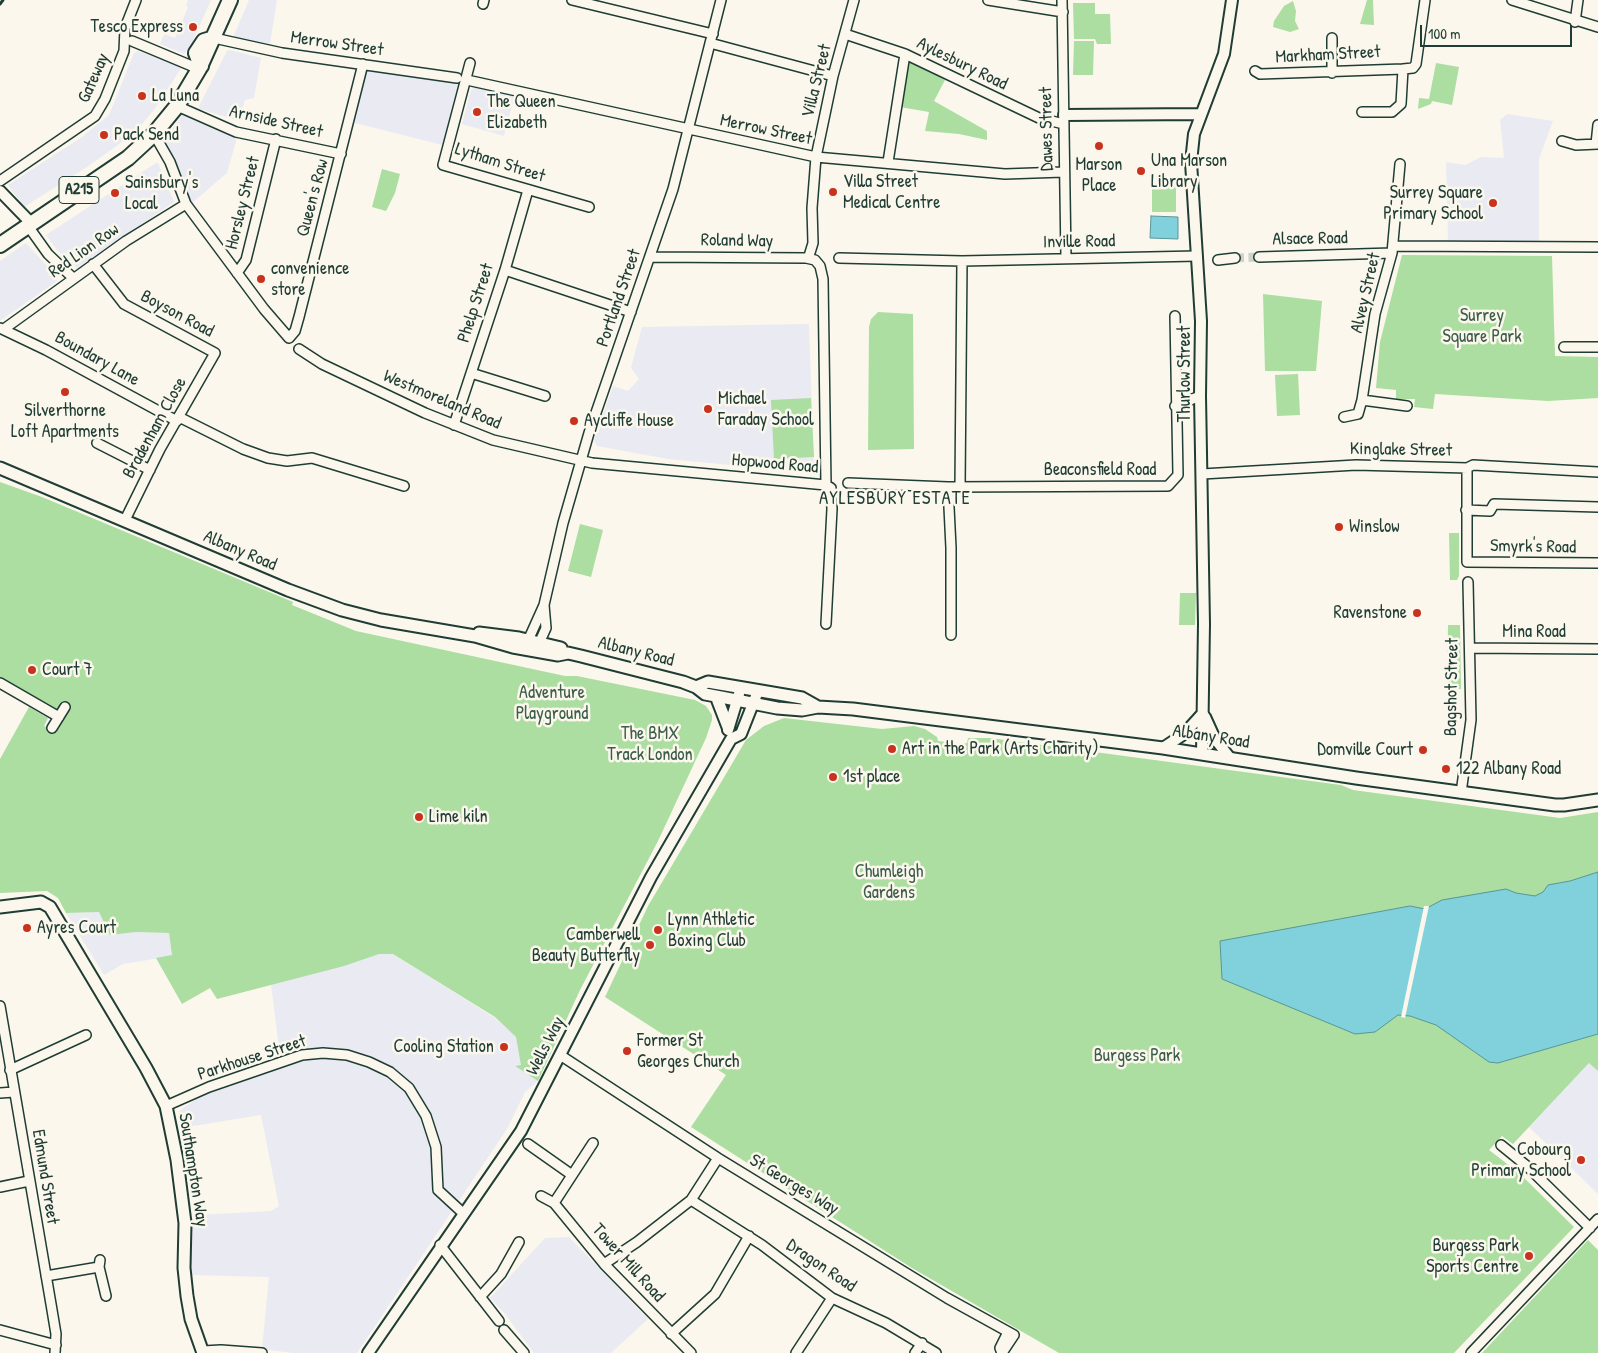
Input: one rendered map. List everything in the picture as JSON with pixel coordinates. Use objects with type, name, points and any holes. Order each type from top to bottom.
[{"type":"main road","name":"A215","points":[[0,245],[128,158],[154,134],[176,106],[200,67],[230,0]]},
{"type":"main road","name":"Albany Road","points":[[0,468],[288,590],[342,610],[381,620],[475,636],[480,633],[532,646],[558,655],[568,653],[673,679],[696,687],[705,694],[738,701],[802,710],[818,706]]},
{"type":"main road","name":"Albany Road","points":[[696,687],[708,682],[802,698],[818,706],[1163,748],[1461,793],[1564,805],[1598,800]]},
{"type":"main road","points":[[716,696],[728,727]]},
{"type":"main road","name":"Southampton Way","points":[[0,907],[47,903],[55,913],[146,1068],[166,1106],[177,1160],[185,1223],[184,1268],[187,1296],[192,1320],[203,1352]]},
{"type":"street","name":"Gateway","points":[[0,181],[95,116],[105,99],[124,51],[125,28],[136,0]]},
{"type":"street","points":[[572,0],[713,34]]},
{"type":"street","name":"Portland Street","points":[[532,646],[581,461],[650,257],[689,130],[721,0]]},
{"type":"street","name":"Villa Street","points":[[806,258],[809,256],[813,243],[812,208],[816,157],[833,76],[854,0]]},
{"type":"street","points":[[988,0],[1063,12]]},
{"type":"street","name":"Dawes Street","points":[[1062,0],[1063,172],[1066,258]]},
{"type":"street","name":"Thurlow Street","points":[[1202,754],[1201,321],[1191,162],[1194,134],[1200,114],[1218,76],[1224,54],[1232,0]]},
{"type":"street","points":[[1362,112],[1392,112],[1398,108],[1401,100],[1403,69],[1416,66],[1425,0]]},
{"type":"street","points":[[1512,0],[1575,22],[1598,27]]},
{"type":"street","points":[[1575,22],[1578,0]]},
{"type":"street","name":"Aylesbury Road","points":[[846,34],[905,54],[1039,118],[1064,120]]},
{"type":"street","name":"Merrow Street","points":[[214,38],[282,53],[457,78]]},
{"type":"street","points":[[1332,38],[1332,73]]},
{"type":"street","name":"Gateway","points":[[132,41],[200,67]]},
{"type":"street","points":[[710,43],[833,76]]},
{"type":"street","points":[[888,162],[905,54]]},
{"type":"street","name":"Lytham Street","points":[[470,63],[443,165],[589,207]]},
{"type":"street","name":"Queen's Row","points":[[237,273],[290,338],[295,331],[299,317],[363,64]]},
{"type":"street","name":"Markham Street","points":[[1255,71],[1260,74],[1332,73],[1354,70],[1403,69]]},
{"type":"street","name":"Merrow Street","points":[[467,80],[816,157],[1005,174],[1063,172]]},
{"type":"street","name":"Arnside Street","points":[[176,106],[236,132],[341,154]]},
{"type":"street","points":[[1064,120],[1200,114]]},
{"type":"street","points":[[1562,141],[1576,145],[1597,144],[1598,125]]},
{"type":"street","points":[[154,134],[170,162],[186,204],[237,273]]},
{"type":"street","name":"Horsley Street","points":[[237,273],[246,260],[276,139]]},
{"type":"street","name":"Alvey Street","points":[[1362,400],[1375,314],[1393,249],[1400,164]]},
{"type":"street","name":"Phelp Street","points":[[454,425],[505,270],[528,190]]},
{"type":"street","points":[[0,192],[29,224],[48,254],[73,278]]},
{"type":"street","name":"Red Lion Row","points":[[2,329],[93,264],[186,204]]},
{"type":"street","name":"Alsace Road","points":[[1259,257],[1393,249],[1598,247]]},
{"type":"street","name":"Inville Road","points":[[839,258],[962,261],[1197,256]]},
{"type":"street","name":"Roland Way","points":[[650,257],[806,258],[815,260],[820,266],[823,279],[826,484]]},
{"type":"street","points":[[1218,260],[1235,258]]},
{"type":"street","points":[[960,487],[962,261]]},
{"type":"street","name":"Boyson Road","points":[[93,264],[124,304],[214,353]]},
{"type":"street","points":[[505,270],[631,312]]},
{"type":"street","name":"Beaconsfield Road","points":[[848,483],[948,487],[1168,486],[1178,475],[1175,406],[1175,316]]},
{"type":"street","name":"Boundary Lane","points":[[2,329],[178,419],[243,449],[268,458],[287,460],[312,458],[404,486]]},
{"type":"street","points":[[1564,347],[1598,347]]},
{"type":"street","name":"Westmoreland Road","points":[[298,349],[322,364],[454,425],[493,440],[581,461]]},
{"type":"street","name":"Bradenham Close","points":[[125,520],[214,353]]},
{"type":"street","points":[[471,373],[546,396]]},
{"type":"street","points":[[1175,406],[1200,396]]},
{"type":"street","points":[[1344,416],[1358,414],[1362,400],[1407,406]]},
{"type":"street","points":[[97,442],[150,470]]},
{"type":"street","name":"Hopwood Road","points":[[581,461],[698,474],[826,484],[831,488],[832,509],[826,624]]},
{"type":"street","name":"Kinglake Street","points":[[1202,474],[1356,464],[1467,468],[1473,465],[1598,472]]},
{"type":"street","points":[[1467,468],[1466,510],[1490,511],[1494,504],[1598,507]]},
{"type":"street","points":[[948,487],[951,635]]},
{"type":"street","name":"Smyrk's Road","points":[[1466,510],[1467,562],[1598,563]]},
{"type":"street","name":"Bagshot Street","points":[[1461,793],[1471,720],[1468,582]]},
{"type":"street","name":"Mina Road","points":[[1470,648],[1598,649]]},
{"type":"street","points":[[0,683],[59,717]]},
{"type":"street","points":[[731,739],[728,727],[741,688]]},
{"type":"street","name":"Wells Way","points":[[368,1353],[440,1245],[464,1214],[521,1131],[660,860],[731,739],[741,734],[758,691]]},
{"type":"street","points":[[52,728],[65,707]]},
{"type":"street","points":[[1163,748],[1188,730],[1203,714],[1215,739],[1230,758]]},
{"type":"street","name":"Edmund Street","points":[[0,1006],[46,1276],[55,1349]]},
{"type":"street","points":[[10,1070],[86,1035]]},
{"type":"street","name":"Parkhouse Street","points":[[166,1106],[209,1087],[302,1055],[323,1053],[346,1055],[369,1062],[390,1072],[409,1088],[426,1116],[436,1147],[438,1190],[464,1214]]},
{"type":"street","name":"St Georges Way","points":[[560,1055],[718,1158],[947,1298],[1011,1334],[1000,1348],[1002,1353]]},
{"type":"street","points":[[0,1093],[14,1092]]},
{"type":"street","points":[[554,1203],[593,1143]]},
{"type":"street","points":[[528,1144],[572,1175]]},
{"type":"street","points":[[1501,1145],[1528,1167],[1590,1228]]},
{"type":"street","points":[[604,1264],[637,1242],[691,1200],[718,1158]]},
{"type":"street","points":[[0,1187],[29,1181]]},
{"type":"street","name":"Tower Mill Road","points":[[541,1196],[554,1203],[604,1264],[691,1353]]},
{"type":"street","name":"Dragon Road","points":[[691,1200],[749,1236],[832,1298],[886,1322],[936,1353]]},
{"type":"street","points":[[1471,1353],[1598,1219]]},
{"type":"street","points":[[671,1334],[714,1294],[749,1236]]},
{"type":"street","points":[[480,1297],[501,1274],[519,1242]]},
{"type":"street","points":[[440,1245],[499,1321]]},
{"type":"street","points":[[46,1276],[100,1263],[106,1296]]},
{"type":"street","points":[[796,1353],[832,1298]]},
{"type":"street","points":[[0,1330],[55,1349]]},
{"type":"street","points":[[504,1330],[524,1353]]},
{"type":"street","points":[[916,1353],[922,1343]]},
{"type":"street","points":[[203,1352],[221,1350],[262,1353]]},
{"type":"shaded area","points":[[188,0],[211,0],[191,45],[184,54],[160,44],[164,34],[175,38],[188,7],[186,6]]},
{"type":"shaded area","points":[[249,0],[277,0],[270,44],[235,38],[234,35]]},
{"type":"shaded area","points":[[230,50],[261,58],[254,98],[245,100],[239,121],[200,109],[199,106],[227,51]]},
{"type":"shaded area","points":[[138,51],[182,67],[156,107],[136,132],[87,167],[24,207],[8,185],[82,137],[109,115],[134,53]]},
{"type":"shaded area","points":[[371,67],[457,83],[462,89],[446,146],[351,122],[364,71]]},
{"type":"shaded area","points":[[476,87],[515,95],[504,136],[462,124],[471,90]]},
{"type":"shaded area","points":[[183,114],[238,134],[227,173],[192,203],[166,147],[165,139]]},
{"type":"shaded area","name":"Surrey Square Primary School","points":[[1507,114],[1553,121],[1539,159],[1539,242],[1448,241],[1446,162],[1465,165],[1481,157],[1504,158],[1500,120]]},
{"type":"shaded area","points":[[158,163],[174,202],[77,268],[57,250],[46,235]]},
{"type":"shaded area","points":[[26,243],[56,276],[57,281],[0,321],[0,261]]},
{"type":"shaded area","name":"Michael Faraday School","points":[[809,324],[814,473],[668,459],[597,446],[594,440],[613,386],[628,391],[639,379],[631,368],[642,327]]},
{"type":"shaded area","points":[[100,912],[110,935],[136,932],[169,933],[172,956],[123,964],[104,975],[66,913]]},
{"type":"shaded area","points":[[379,954],[393,954],[495,1018],[516,1036],[522,1065],[515,1066],[538,1081],[525,1092],[507,1129],[357,1353],[293,1353],[262,1349],[269,1277],[191,1275],[188,1220],[198,1215],[271,1211],[279,1206],[261,1115],[181,1128],[179,1111],[214,1087],[280,1057],[271,984]]},
{"type":"shaded area","name":"Cobourg Primary School","points":[[1590,1062],[1598,1071],[1598,1194],[1529,1127]]},
{"type":"shaded area","points":[[569,1237],[648,1319],[611,1353],[534,1353],[505,1314],[490,1298],[545,1238]]},
{"type":"green space","points":[[1367,0],[1373,0],[1374,25],[1360,24]]},
{"type":"green space","points":[[1293,1],[1296,11],[1295,21],[1299,29],[1290,32],[1273,27],[1274,21],[1284,6]]},
{"type":"green space","points":[[1073,3],[1095,3],[1095,14],[1110,14],[1111,44],[1097,44],[1095,39],[1074,39]]},
{"type":"green space","points":[[1074,41],[1094,41],[1093,75],[1073,75]]},
{"type":"green space","points":[[910,59],[945,80],[934,101],[987,131],[987,140],[959,134],[925,131],[929,112],[900,107],[906,63]]},
{"type":"green space","points":[[1436,63],[1459,67],[1452,105],[1432,101],[1431,104],[1418,109],[1419,98],[1429,99]]},
{"type":"green space","points":[[382,169],[400,174],[395,193],[386,211],[372,207]]},
{"type":"green space","points":[[1152,184],[1176,184],[1176,212],[1152,212]]},
{"type":"green space","name":"Surrey Square Park","points":[[1402,255],[1552,256],[1555,356],[1598,357],[1598,398],[1548,401],[1435,394],[1433,409],[1414,407],[1415,399],[1396,399],[1396,390],[1376,388],[1380,342]]},
{"type":"green space","points":[[1263,294],[1322,301],[1316,371],[1265,371]]},
{"type":"green space","points":[[878,312],[913,314],[914,449],[868,450],[869,327],[871,319]]},
{"type":"green space","points":[[1298,374],[1300,415],[1277,416],[1275,375]]},
{"type":"green space","points":[[811,398],[814,457],[774,459],[771,400]]},
{"type":"green space","points":[[0,482],[42,497],[293,602],[292,605],[356,631],[565,676],[577,676],[695,700],[706,706],[712,715],[712,720],[706,738],[658,841],[580,990],[538,1081],[515,1066],[521,1065],[516,1037],[495,1017],[393,954],[379,954],[344,966],[217,999],[210,988],[182,1004],[156,958],[172,955],[169,933],[136,932],[110,935],[99,912],[66,913],[58,898],[47,891],[0,893],[0,759],[29,707],[48,718],[44,726],[56,733],[70,708],[61,703],[57,709],[0,677]]},
{"type":"green space","points":[[580,524],[603,530],[591,577],[568,571]]},
{"type":"green space","points":[[1449,533],[1459,533],[1459,576],[1457,580],[1450,580]]},
{"type":"green space","points":[[1180,593],[1196,593],[1195,625],[1179,625]]},
{"type":"green space","points":[[1448,625],[1460,625],[1461,689],[1447,689]]},
{"type":"green space","name":"Burgess Park","points":[[784,718],[882,729],[914,726],[925,729],[937,737],[938,741],[963,744],[967,743],[968,738],[990,738],[1341,785],[1353,790],[1560,818],[1598,812],[1598,1071],[1589,1063],[1513,1144],[1502,1136],[1489,1150],[1519,1173],[1574,1227],[1454,1353],[1059,1353],[912,1268],[691,1127],[726,1075],[605,997],[648,906],[746,740],[764,726]]},
{"type":"green space","points":[[1588,1240],[1598,1250],[1598,1353],[1482,1353]]},
{"type":"water","points":[[1151,216],[1178,217],[1178,239],[1150,238]]},
{"type":"water","points":[[1598,872],[1598,1034],[1498,1063],[1489,1062],[1436,1025],[1410,1016],[1398,1015],[1375,1032],[1355,1034],[1222,979],[1220,941],[1410,906],[1425,909],[1442,900],[1506,889],[1516,893],[1535,896],[1543,892],[1548,885],[1570,881]]},
{"type":"pier","points":[[1424,906],[1429,906],[1405,1018],[1401,1017]]},
{"type":"tunnel","points":[[1235,258],[1259,257]]},
{"type":"railway","points":[[0,4],[3,0]]},
{"type":"place","name":"Tesco Express","points":[[193,27]]},
{"type":"place","name":"La Luna","points":[[142,96]]},
{"type":"place","name":"The Queen Elizabeth","points":[[477,112]]},
{"type":"place","name":"Pack Send","points":[[104,135]]},
{"type":"place","name":"Marson Place","points":[[1099,146]]},
{"type":"place","name":"Una Marson Library","points":[[1141,171]]},
{"type":"place","name":"Villa Street Medical Centre","points":[[833,192]]},
{"type":"place","name":"Sainsbury's Local","points":[[115,193]]},
{"type":"place","name":"Surrey Square Primary School","points":[[1493,203]]},
{"type":"place","name":"convenience store","points":[[261,279]]},
{"type":"place","name":"Silverthorne Loft Apartments","points":[[65,392]]},
{"type":"place","name":"Michael Faraday School","points":[[708,409]]},
{"type":"place","name":"Aycliffe House","points":[[574,421]]},
{"type":"place","name":"Winslow","points":[[1339,527]]},
{"type":"place","name":"Ravenstone","points":[[1417,613]]},
{"type":"place","name":"Court 7","points":[[32,670]]},
{"type":"place","name":"Art in the Park (Arts Charity)","points":[[892,749]]},
{"type":"place","name":"Domville Court","points":[[1423,750]]},
{"type":"place","name":"122 Albany Road","points":[[1446,769]]},
{"type":"place","name":"1st place","points":[[833,777]]},
{"type":"place","name":"Lime kiln","points":[[419,817]]},
{"type":"place","name":"Ayres Court","points":[[27,928]]},
{"type":"place","name":"Lynn Athletic Boxing Club","points":[[658,930]]},
{"type":"place","name":"Camberwell Beauty Butterfly","points":[[650,945]]},
{"type":"place","name":"Cooling Station","points":[[504,1047]]},
{"type":"place","name":"Former St Georges Church","points":[[627,1051]]},
{"type":"place","name":"Cobourg Primary School","points":[[1581,1160]]},
{"type":"place","name":"Burgess Park Sports Centre","points":[[1529,1256]]},
{"type":"district","name":"AYLESBURY ESTATE","points":[[895,499]]},
{"type":"park label","name":"Adventure Playground","points":[[552,703]]},
{"type":"park label","name":"The BMX Track London","points":[[650,744]]},
{"type":"park label","name":"Chumleigh Gardens","points":[[889,882]]}]
